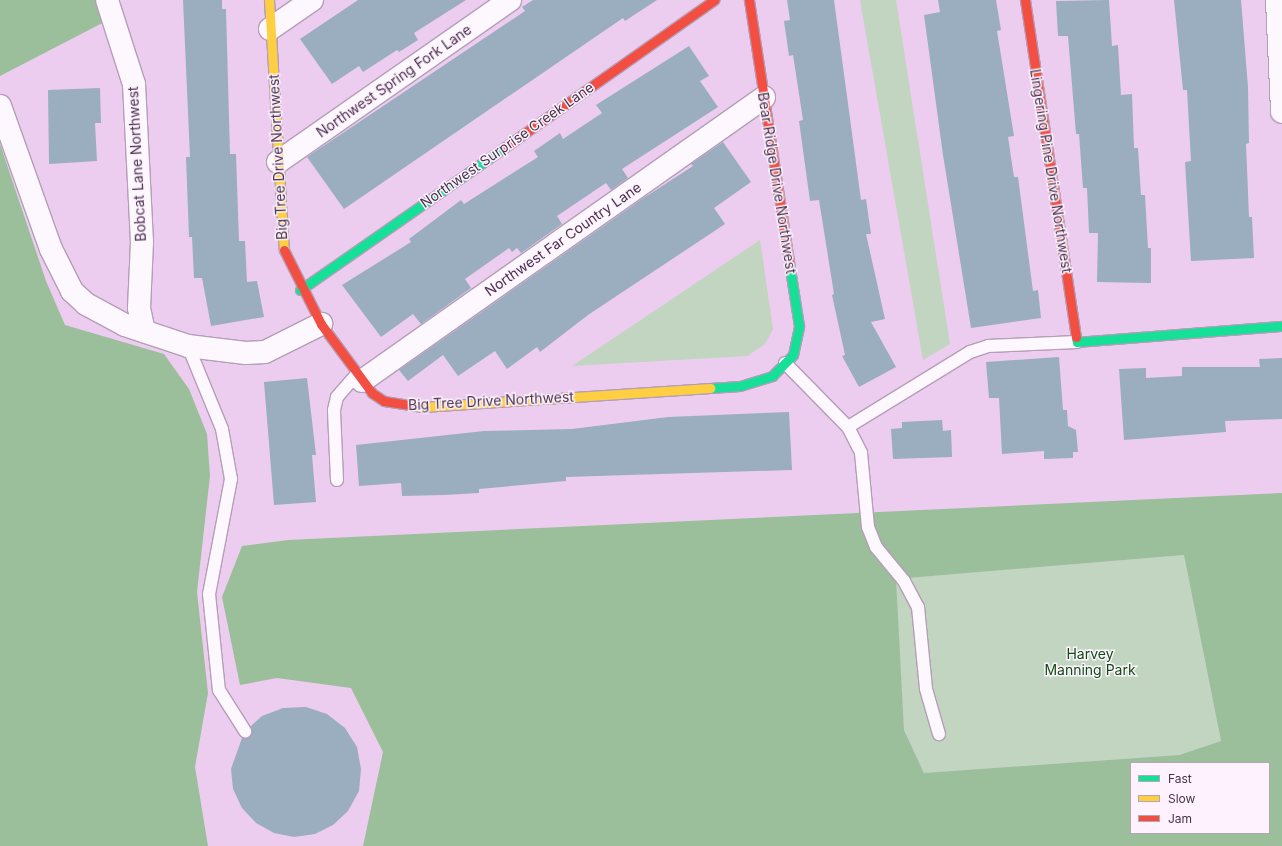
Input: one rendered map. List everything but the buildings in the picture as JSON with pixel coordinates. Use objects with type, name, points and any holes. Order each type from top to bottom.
[{"type":"street","name":"Bobcat Lane Northwest","points":[[107,0],[134,84],[142,242],[139,308],[144,331]]},
{"type":"street","name":"Big Tree Drive Northwest","points":[[269,0],[283,248],[300,290],[321,324],[360,378],[384,401],[423,407],[740,386],[772,376],[785,363]]},
{"type":"street","points":[[270,29],[312,0]]},
{"type":"street","name":"Northwest Spring Fork Lane","points":[[278,162],[510,0]]},
{"type":"street","name":"Northwest Surprise Creek Lane","points":[[300,290],[714,0]]},
{"type":"street","name":"Bear Ridge Drive Northwest","points":[[749,0],[798,326],[798,342],[785,363]]},
{"type":"street","name":"Lingering Pine Drive Northwest","points":[[1025,0],[1077,342]]},
{"type":"street","points":[[1277,0],[1282,112]]},
{"type":"street","name":"Northwest Far Country Lane","points":[[360,378],[764,97]]},
{"type":"street","points":[[0,106],[51,249],[72,292],[114,320],[188,346],[246,353],[265,352],[321,324]]},
{"type":"street","points":[[1077,342],[1282,326]]},
{"type":"lane","points":[[848,427],[970,352],[988,346],[1077,342]]},
{"type":"lane","points":[[188,346],[222,429],[231,479],[209,594],[218,690],[245,731]]},
{"type":"lane","points":[[785,363],[848,427],[861,453],[868,527],[876,547],[904,581],[918,607],[926,689],[939,734]]},
{"type":"lane","points":[[337,480],[334,410],[337,397],[360,378]]},
{"type":"green space","points":[[0,0],[104,0],[112,18],[0,76]]},
{"type":"green space","points":[[860,0],[896,0],[950,344],[923,360]]},
{"type":"green space","points":[[0,144],[46,281],[65,325],[164,354],[189,389],[207,434],[210,476],[197,592],[208,693],[195,767],[208,846],[0,846]]},
{"type":"green space","points":[[760,240],[773,329],[765,344],[747,356],[572,366]]},
{"type":"green space","points":[[1282,493],[1282,846],[363,846],[383,752],[351,688],[277,678],[240,685],[222,597],[242,546],[288,540]],"holes":[[[1184,555],[1221,741],[1179,755],[924,773],[904,730],[896,579]]]},
{"type":"green space","name":"Harvey Manning Park","points":[[1184,555],[1221,741],[1179,755],[924,773],[904,730],[895,579]]},
{"type":"traffic: fast","points":[[300,290],[505,147]]},
{"type":"traffic: fast","points":[[710,388],[740,386],[772,376],[793,355],[799,326],[789,262]]},
{"type":"traffic: fast","points":[[1076,337],[1077,342],[1282,326]]},
{"type":"traffic: slow","points":[[269,0],[284,250]]},
{"type":"traffic: slow","points":[[409,405],[423,407],[710,388]]},
{"type":"traffic: jam","points":[[505,147],[714,0]]},
{"type":"traffic: jam","points":[[749,0],[789,262]]},
{"type":"traffic: jam","points":[[1025,0],[1076,337]]},
{"type":"traffic: jam","points":[[284,250],[321,324],[372,393],[384,401],[409,405]]}]
